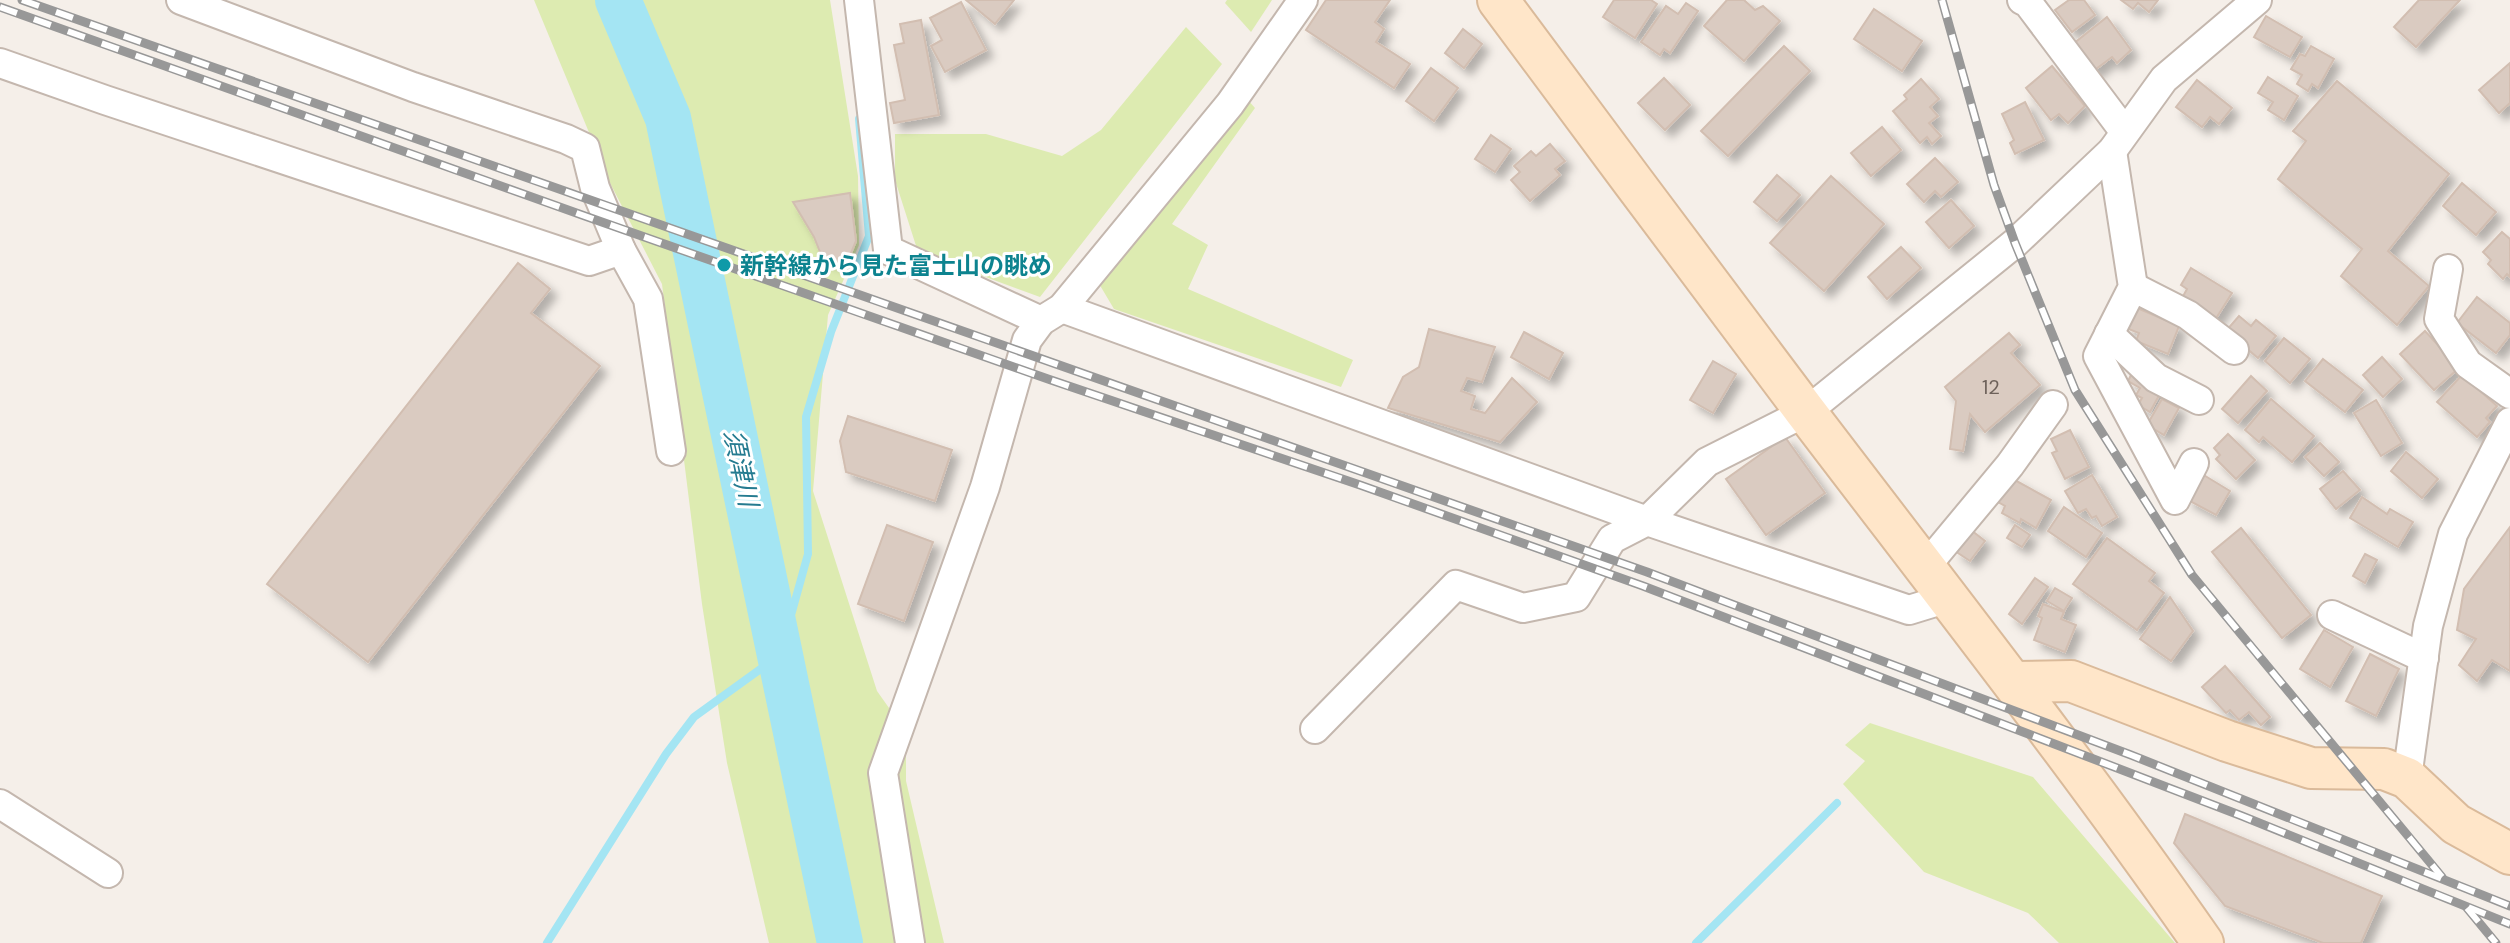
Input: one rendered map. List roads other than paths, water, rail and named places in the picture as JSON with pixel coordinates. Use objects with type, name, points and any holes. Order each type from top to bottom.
[{"type":"street","points":[[181,0],[585,148],[595,188],[621,250],[648,299],[671,451]]},
{"type":"street","points":[[859,0],[888,250],[1051,315],[1909,610],[1937,582],[2010,465],[2053,405]]},
{"type":"street","points":[[910,943],[883,773],[985,487],[1027,340],[1230,104],[1303,0]]},
{"type":"street","points":[[1498,0],[1806,412],[2014,682],[2203,943]]},
{"type":"street","points":[[1315,729],[1456,585],[1523,608],[1576,597],[1612,539],[1647,521],[1707,462],[1806,412],[2015,243],[2118,141],[2164,79],[2257,0]]},
{"type":"street","points":[[2027,1],[2118,141],[2133,287],[2098,356],[2175,500],[2194,463]]},
{"type":"street","points":[[0,63],[589,261],[621,250]]},
{"type":"street","points":[[2448,269],[2439,319],[2468,364],[2510,394]]},
{"type":"street","points":[[2133,287],[2188,315],[2234,350]]},
{"type":"street","points":[[2109,334],[2156,378],[2199,400]]},
{"type":"street","points":[[2407,778],[2428,626],[2453,534],[2510,422]]},
{"type":"street","points":[[2332,615],[2424,658]]},
{"type":"street","points":[[2014,682],[2071,681],[2227,741],[2311,768],[2384,769],[2407,778],[2456,824],[2510,854]]},
{"type":"street","points":[[0,804],[108,873]]},
{"type":"waterway","name":"須津川","points":[[618,0],[668,118],[840,943]]},
{"type":"waterway","points":[[547,943],[666,754],[694,717],[780,655],[808,554],[806,417],[831,332],[869,236],[859,119]]},
{"type":"waterway","points":[[1696,943],[1837,803]]},
{"type":"railway","points":[[22,0],[1647,572],[2131,755],[2510,906]]},
{"type":"railway","points":[[1942,0],[1994,185],[2075,390],[2192,575],[2442,877]]},
{"type":"railway","points":[[0,7],[582,215],[1643,586],[2242,816],[2510,924]]},
{"type":"railway","points":[[2467,908],[2496,943]]},
{"type":"place","name":"新幹線から見た富士山の眺め","points":[[724,265]]}]
